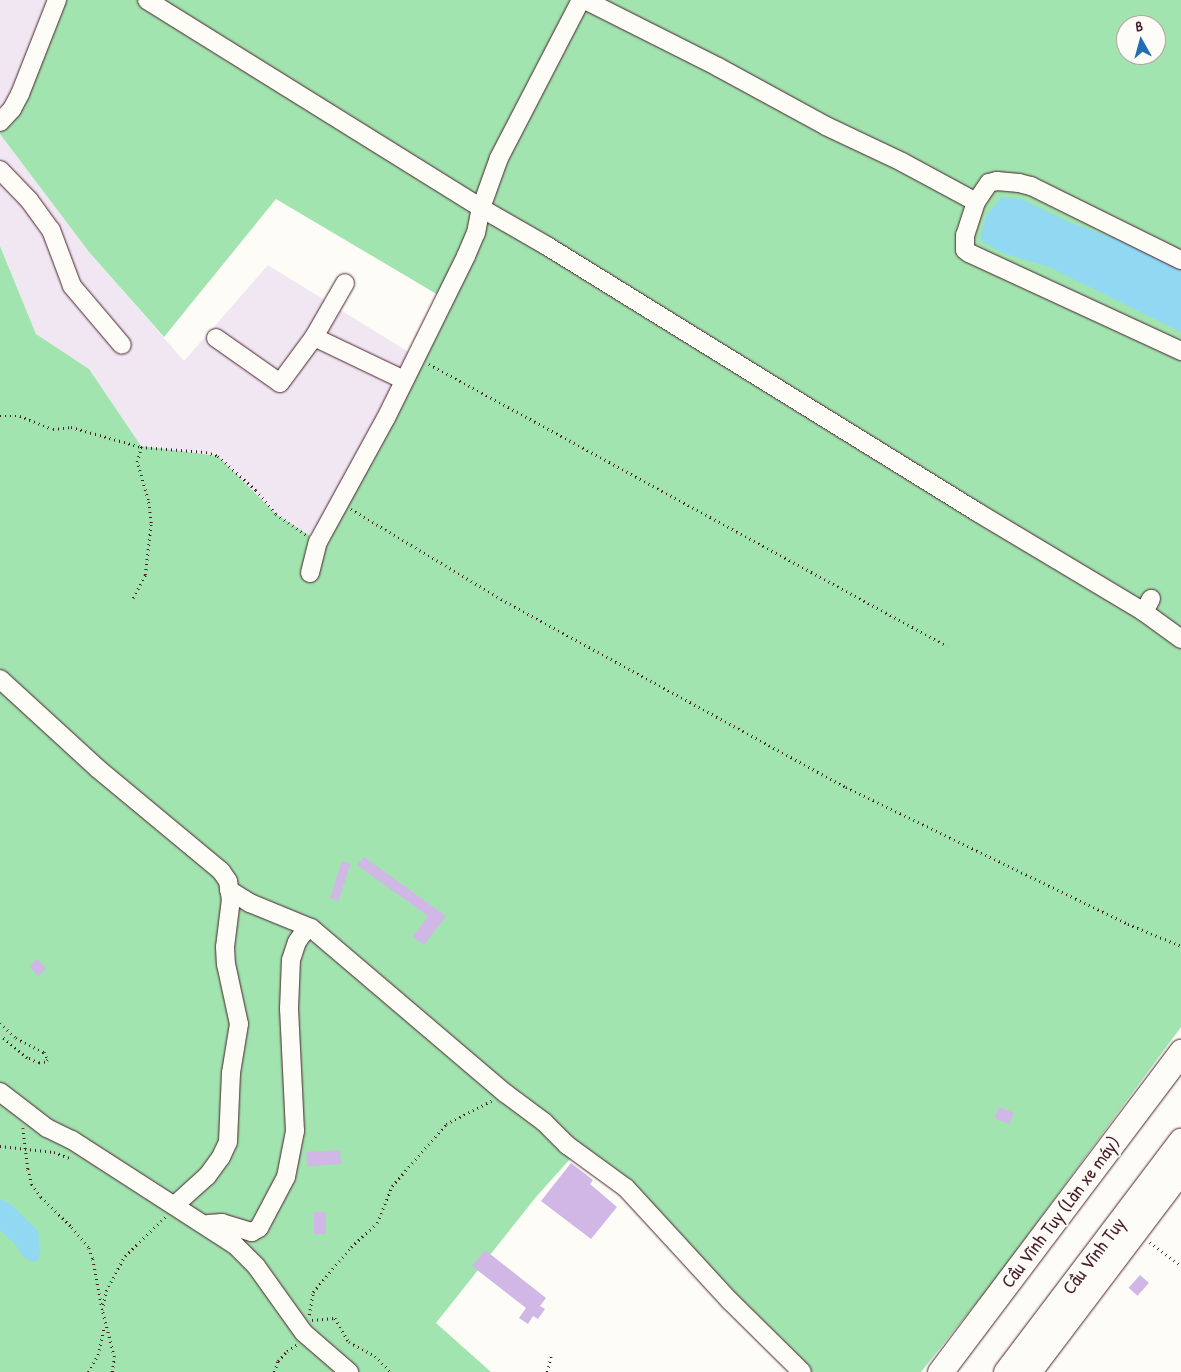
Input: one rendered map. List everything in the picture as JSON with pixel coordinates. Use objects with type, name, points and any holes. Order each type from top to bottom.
[{"type":"highway","name":"Cầu Vĩnh Tuy (Làn xe máy)","points":[[940,1372],[1181,1052]]},
{"type":"highway","name":"Cầu Vĩnh Tuy","points":[[960,1372],[1181,1080]]},
{"type":"highway","name":"Cầu Vĩnh Tuy","points":[[1006,1372],[1181,1140]]},
{"type":"highway","points":[[1028,1372],[1181,1170]]},
{"type":"street","points":[[0,122],[12,109],[20,94],[57,0]]},
{"type":"street","points":[[147,0],[266,67],[333,117],[481,208],[549,239],[1148,606],[1181,639]]},
{"type":"street","points":[[310,573],[318,542],[341,503],[466,256],[476,233],[481,208],[499,158],[583,0],[718,67],[826,126],[949,186],[976,202]]},
{"type":"street","points":[[0,170],[29,200],[51,230],[72,286],[122,345]]},
{"type":"street","points":[[1181,260],[1031,186],[1019,182],[997,181],[989,183],[976,202],[965,235],[965,250],[968,253],[1181,351]]},
{"type":"street","points":[[216,338],[280,383],[314,338],[345,283]]},
{"type":"street","points":[[314,338],[404,380]]},
{"type":"street","points":[[0,679],[97,768],[221,871],[228,881],[231,899],[225,947],[226,964],[239,1024],[231,1072],[228,1142],[221,1157],[207,1176],[175,1205]]},
{"type":"street","points":[[229,890],[250,903],[311,928],[505,1093],[544,1122],[567,1145],[626,1188],[730,1301],[802,1372]]},
{"type":"street","points":[[206,1224],[212,1222],[222,1223],[252,1232],[259,1228],[286,1176],[295,1131],[289,1009],[291,960],[297,942],[303,933],[311,928]]},
{"type":"street","points":[[0,1092],[47,1128],[72,1140],[126,1176],[206,1224],[235,1245],[256,1266],[304,1333],[349,1372]]},
{"type":"street","points":[[1035,1372],[1181,1178]]},
{"type":"path","points":[[415,356],[947,646]]},
{"type":"path","points":[[0,416],[20,416],[53,429],[71,427],[141,446],[206,452],[218,456],[256,490],[276,514],[300,532],[318,542]]},
{"type":"path","points":[[134,598],[145,575],[151,523],[148,500],[137,462],[141,446]]},
{"type":"path","points":[[341,503],[510,604],[846,787],[1128,924],[1181,946]]},
{"type":"path","points":[[0,1023],[16,1038],[44,1052],[48,1060],[39,1063],[27,1058],[0,1035]]},
{"type":"path","points":[[391,1372],[375,1356],[349,1342],[335,1318],[308,1321],[313,1292],[351,1247],[376,1223],[392,1186],[446,1124],[479,1109],[505,1093]]},
{"type":"path","points":[[19,1107],[32,1184],[41,1197],[72,1227],[89,1248],[94,1259],[105,1326],[114,1357],[112,1372]]},
{"type":"path","points":[[102,1310],[106,1291],[125,1256],[175,1205]]},
{"type":"path","points":[[1139,1234],[1181,1264]]},
{"type":"path","points":[[88,1372],[98,1355],[105,1326]]},
{"type":"path","points":[[274,1372],[278,1361],[300,1341],[304,1333]]},
{"type":"path","points":[[547,1372],[551,1356]]},
{"type":"shaded area","points":[[0,0],[57,0],[0,121]]},
{"type":"shaded area","points":[[0,134],[89,252],[184,361],[268,265],[415,356],[318,542],[276,514],[218,456],[141,447],[89,369],[36,334],[0,246]]},
{"type":"green space","points":[[57,0],[1181,0],[1181,1027],[994,1281],[921,1372],[802,1372],[578,1150],[536,1197],[436,1323],[491,1372],[0,1372],[0,246],[36,334],[89,369],[141,446],[218,456],[276,514],[318,541],[445,299],[276,199],[164,337],[89,252],[0,134],[0,121]]},
{"type":"water","points":[[1002,197],[1021,199],[1069,222],[1113,238],[1181,268],[1181,332],[1049,267],[1003,253],[980,240],[986,216]]},
{"type":"water","points":[[0,1199],[9,1203],[38,1231],[40,1251],[38,1260],[33,1262],[24,1257],[14,1243],[0,1230]]},
{"type":"building","points":[[364,857],[446,916],[424,945],[413,937],[428,916],[357,865]]},
{"type":"building","points":[[342,861],[351,864],[339,901],[330,898]]},
{"type":"building","points":[[37,959],[46,968],[38,976],[29,967]]},
{"type":"building","points":[[999,1107],[1014,1113],[1009,1124],[995,1118]]},
{"type":"building","points":[[340,1150],[341,1164],[307,1166],[306,1152]]},
{"type":"building","points":[[571,1163],[593,1180],[590,1184],[617,1207],[591,1239],[541,1201]]},
{"type":"building","points":[[314,1212],[326,1212],[326,1234],[314,1234]]},
{"type":"building","points":[[485,1250],[546,1298],[540,1306],[545,1309],[538,1319],[533,1316],[528,1324],[519,1318],[526,1308],[472,1266]]},
{"type":"building","points":[[1140,1275],[1149,1283],[1138,1296],[1129,1288]]}]
